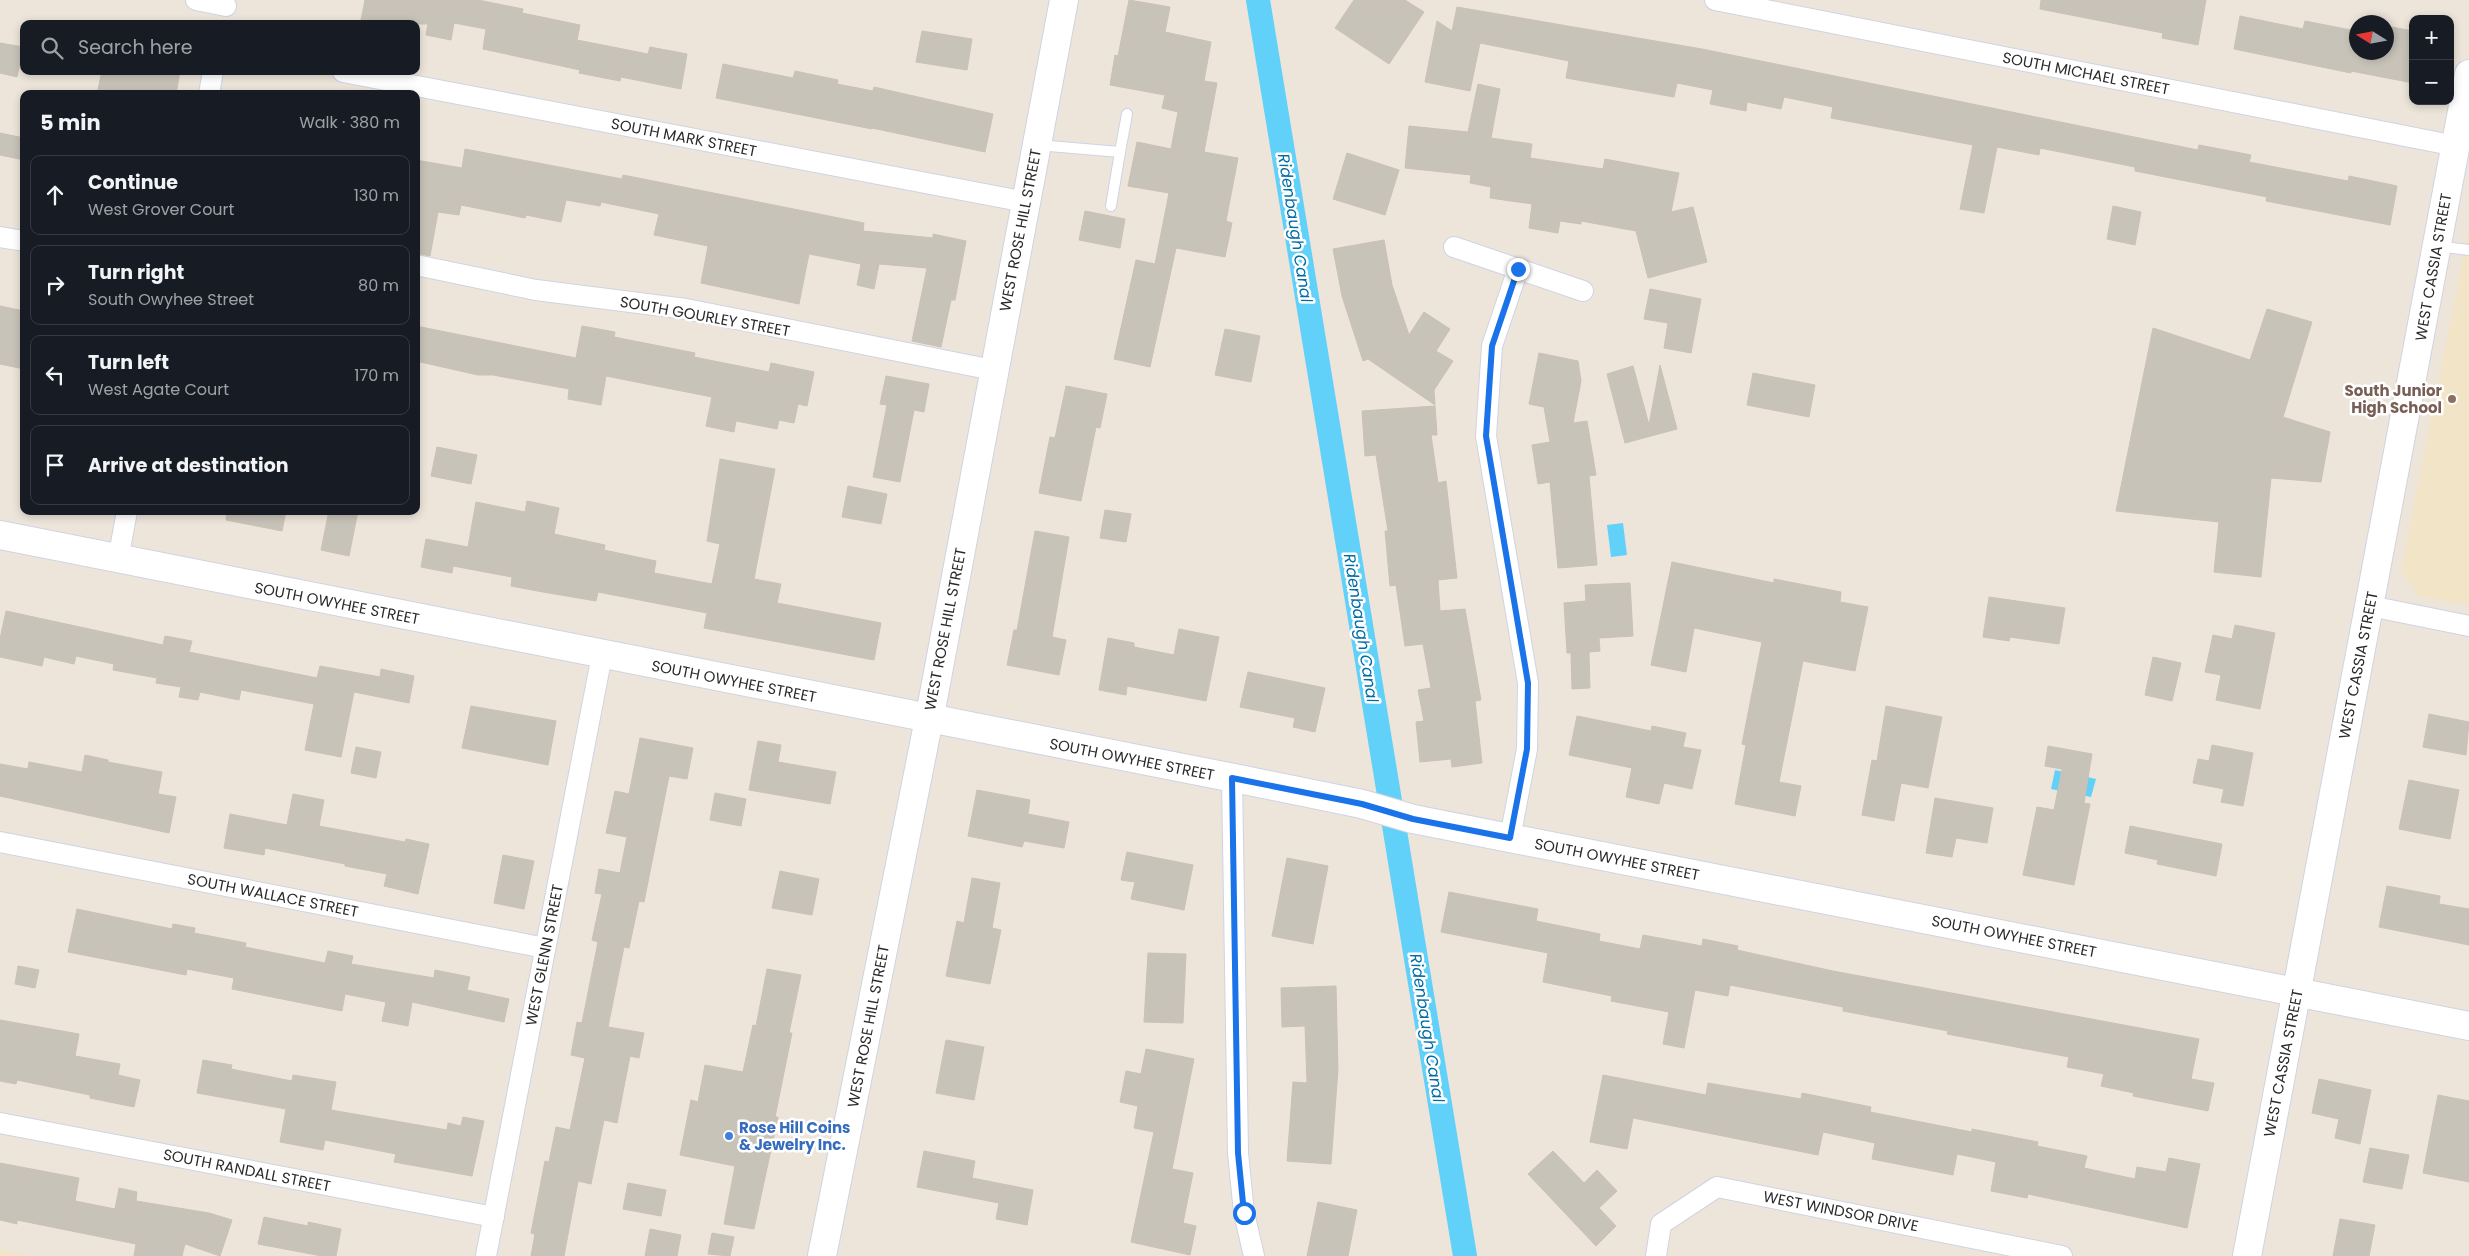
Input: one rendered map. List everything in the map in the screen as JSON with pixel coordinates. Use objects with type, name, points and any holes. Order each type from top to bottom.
[{"type":"street","points":[[196,0],[225,10]]},
{"type":"street","name":"WEST ROSE HILL STREET","points":[[822,1256],[929,719],[993,370],[1064,0]]},
{"type":"street","name":"SOUTH MICHAEL STREET","points":[[1715,0],[2456,146]]},
{"type":"street","name":"WEST CASSIA STREET","points":[[2247,1256],[2469,74]]},
{"type":"street","points":[[210,90],[213,75]]},
{"type":"street","name":"SOUTH MARK STREET","points":[[359,75],[1026,202]]},
{"type":"street","points":[[0,237],[20,240]]},
{"type":"street","points":[[1454,247],[1583,291]]},
{"type":"street","name":"SOUTH GOURLEY STREET","points":[[420,266],[536,290],[686,309],[993,370]]},
{"type":"street","points":[[1510,838],[1527,749],[1528,683],[1486,436],[1492,346],[1518,269]]},
{"type":"street","points":[[118,560],[126,515]]},
{"type":"street","name":"SOUTH OWYHEE STREET","points":[[0,535],[118,560],[1362,804],[1413,819],[2469,1026]]},
{"type":"street","points":[[2370,606],[2469,626]]},
{"type":"street","name":"WEST GLENN STREET","points":[[486,1256],[602,655]]},
{"type":"street","points":[[1232,778],[1238,1153],[1244,1213],[1254,1256]]},
{"type":"street","name":"SOUTH WALLACE STREET","points":[[0,842],[545,948]]},
{"type":"street","name":"SOUTH RANDALL STREET","points":[[0,1122],[494,1217]]},
{"type":"street","name":"WEST WINDSOR DRIVE","points":[[1656,1256],[1661,1224],[1717,1186],[2062,1256]]},
{"type":"lane","points":[[1111,206],[1127,114]]},
{"type":"lane","points":[[1036,145],[1120,152]]},
{"type":"lane","points":[[2436,246],[2469,250]]},
{"type":"shaded area","name":"South Junior High School","points":[[2469,227],[2469,605],[2418,596],[2401,571]]},
{"type":"shaded area","points":[[0,1250],[32,1256],[0,1256]]},
{"type":"water","points":[[1623,523],[1627,555],[1611,557],[1607,525]]},
{"type":"water","points":[[2055,770],[2096,779],[2091,797],[2051,789]]},
{"type":"building","points":[[365,0],[478,0],[523,9],[522,13],[580,25],[577,40],[648,54],[650,47],[687,54],[681,89],[621,77],[620,81],[579,73],[580,70],[483,49],[486,29],[454,23],[451,40],[426,35],[428,24],[420,24],[420,20],[361,20]]},
{"type":"building","points":[[1129,0],[1170,7],[1165,32],[1211,42],[1204,81],[1217,83],[1204,152],[1238,158],[1226,221],[1232,223],[1225,257],[1176,248],[1150,367],[1114,359],[1136,260],[1155,264],[1169,193],[1128,186],[1137,142],[1171,149],[1178,112],[1162,108],[1165,95],[1110,85],[1115,55],[1118,56]]},
{"type":"building","points":[[1354,0],[1405,0],[1424,12],[1389,64],[1335,28]]},
{"type":"building","points":[[2041,0],[2206,0],[2198,45],[2162,38],[2163,33],[2040,9]]},
{"type":"building","points":[[1457,7],[1702,49],[2198,150],[2199,145],[2251,155],[2249,162],[2348,181],[2349,176],[2397,186],[2390,225],[2266,201],[2267,197],[2135,171],[2135,167],[2040,148],[2039,155],[1997,147],[1984,213],[1960,209],[1973,145],[1831,118],[1833,107],[1784,97],[1781,109],[1747,102],[1746,111],[1710,104],[1713,90],[1677,83],[1674,97],[1566,78],[1569,61],[1480,43],[1470,91],[1425,82],[1437,21],[1452,31]]},
{"type":"building","points":[[2240,16],[2303,29],[2305,21],[2349,30],[2349,60],[2394,60],[2394,27],[2409,30],[2409,82],[2351,71],[2351,73],[2234,49]]},
{"type":"building","points":[[922,31],[972,39],[967,70],[916,62]]},
{"type":"building","points":[[0,43],[20,46],[20,62],[17,77],[0,73]]},
{"type":"building","points":[[723,64],[793,78],[795,71],[838,80],[837,84],[873,91],[874,87],[993,114],[985,152],[716,98]]},
{"type":"building","points":[[101,75],[179,75],[177,90],[98,90]]},
{"type":"building","points":[[1478,84],[1500,89],[1491,138],[1532,144],[1530,158],[1603,169],[1605,159],[1679,173],[1671,212],[1693,207],[1707,262],[1648,278],[1636,231],[1581,221],[1581,224],[1560,221],[1558,233],[1529,228],[1532,204],[1490,198],[1491,187],[1470,183],[1471,175],[1405,168],[1409,126],[1468,132]]},
{"type":"building","points":[[0,133],[20,137],[20,159],[0,155]]},
{"type":"building","points":[[465,149],[622,179],[623,175],[864,223],[863,231],[933,238],[933,234],[966,241],[955,300],[951,300],[941,347],[912,341],[927,268],[879,264],[874,289],[857,285],[861,264],[809,254],[799,304],[701,283],[708,246],[654,235],[659,214],[601,202],[600,206],[566,200],[561,222],[526,215],[525,218],[461,205],[459,215],[438,212],[430,256],[420,254],[420,161],[462,168]]},
{"type":"building","points":[[1347,153],[1399,170],[1385,215],[1333,199]]},
{"type":"building","points":[[2113,206],[2141,212],[2135,245],[2107,239]]},
{"type":"building","points":[[1085,211],[1125,219],[1120,248],[1079,240]]},
{"type":"building","points":[[1384,240],[1392,285],[1409,335],[1424,312],[1450,329],[1436,351],[1453,361],[1434,390],[1435,405],[1368,359],[1363,361],[1342,296],[1333,249]]},
{"type":"building","points":[[1650,289],[1701,299],[1691,353],[1664,348],[1668,323],[1644,319]]},
{"type":"building","points":[[0,306],[20,310],[20,368],[0,364]]},
{"type":"building","points":[[2267,309],[2312,322],[2283,417],[2330,432],[2321,482],[2271,478],[2261,577],[2214,572],[2219,522],[2116,511],[2153,328],[2250,360]]},
{"type":"building","points":[[582,326],[615,332],[614,337],[695,353],[694,357],[769,372],[771,363],[814,372],[807,406],[798,404],[794,423],[779,420],[777,429],[736,421],[734,432],[706,426],[712,397],[606,376],[601,405],[568,399],[569,389],[493,375],[478,375],[420,362],[420,327],[576,358]]},
{"type":"building","points":[[1225,329],[1260,336],[1251,382],[1215,375]]},
{"type":"building","points":[[1539,353],[1578,361],[1581,381],[1573,423],[1587,421],[1596,475],[1589,476],[1597,565],[1558,568],[1550,482],[1538,484],[1532,445],[1550,442],[1544,407],[1529,404]]},
{"type":"building","points":[[1660,365],[1677,429],[1625,443],[1607,374],[1633,366],[1649,425]]},
{"type":"building","points":[[1753,373],[1815,385],[1809,417],[1747,405]]},
{"type":"building","points":[[886,376],[929,384],[924,412],[914,410],[900,482],[873,477],[887,405],[880,404]]},
{"type":"building","points":[[1066,386],[1107,394],[1100,428],[1096,427],[1081,501],[1039,493],[1050,437],[1055,438]]},
{"type":"building","points":[[1435,406],[1437,435],[1431,435],[1438,483],[1446,481],[1457,578],[1438,580],[1440,611],[1465,609],[1481,700],[1475,701],[1482,763],[1452,767],[1451,759],[1420,762],[1416,722],[1424,721],[1418,690],[1431,688],[1423,644],[1405,646],[1396,585],[1390,586],[1385,531],[1388,531],[1376,455],[1365,456],[1362,411]]},
{"type":"building","points":[[437,447],[477,455],[471,484],[431,476]]},
{"type":"building","points":[[720,459],[775,469],[754,579],[781,584],[777,603],[881,623],[874,660],[704,628],[707,613],[598,592],[596,601],[543,592],[511,586],[512,577],[453,566],[452,573],[421,567],[426,539],[468,547],[476,502],[525,512],[527,501],[559,508],[554,534],[605,545],[604,550],[656,561],[654,573],[712,584],[720,544],[707,541]]},
{"type":"building","points":[[848,486],[887,494],[881,524],[842,517]]},
{"type":"building","points":[[1105,510],[1131,514],[1126,542],[1100,538]]},
{"type":"building","points":[[227,515],[285,515],[282,531],[226,520]]},
{"type":"building","points":[[328,515],[357,515],[349,556],[321,550]]},
{"type":"building","points":[[1035,531],[1069,537],[1052,637],[1066,640],[1059,675],[1007,665],[1014,630],[1017,630]]},
{"type":"building","points":[[1672,562],[1774,583],[1774,579],[1841,592],[1840,602],[1868,607],[1855,671],[1803,661],[1779,782],[1801,786],[1795,816],[1735,804],[1746,745],[1742,744],[1762,642],[1694,628],[1686,672],[1651,665]]},
{"type":"building","points":[[1630,583],[1633,636],[1599,638],[1600,651],[1589,652],[1590,688],[1572,689],[1571,653],[1567,653],[1564,603],[1586,601],[1585,585]]},
{"type":"building","points":[[1989,597],[2065,608],[2059,644],[2010,637],[2009,641],[1983,637]]},
{"type":"building","points":[[6,611],[163,645],[165,636],[192,641],[189,652],[317,678],[320,666],[380,677],[381,669],[414,676],[409,703],[354,692],[341,757],[305,750],[314,704],[241,690],[239,700],[200,692],[198,700],[179,697],[181,687],[156,683],[157,678],[113,670],[114,664],[76,656],[74,664],[44,657],[42,666],[0,657],[0,639]]},
{"type":"building","points":[[2235,625],[2275,633],[2260,709],[2216,700],[2221,675],[2205,672],[2213,635],[2232,639]]},
{"type":"building","points":[[1179,629],[1219,637],[1206,701],[1127,686],[1126,695],[1099,690],[1108,638],[1134,643],[1134,647],[1174,655]]},
{"type":"building","points":[[2153,657],[2181,663],[2172,701],[2145,695]]},
{"type":"building","points":[[1248,672],[1325,688],[1315,732],[1293,727],[1295,718],[1240,707]]},
{"type":"building","points":[[471,706],[556,721],[548,765],[462,748]]},
{"type":"building","points":[[1886,706],[1942,717],[1928,788],[1901,783],[1894,821],[1862,815],[1872,760],[1877,761]]},
{"type":"building","points":[[2429,714],[2469,722],[2466,755],[2423,747]]},
{"type":"building","points":[[1577,716],[1651,731],[1652,726],[1686,733],[1683,747],[1701,750],[1692,789],[1664,783],[1659,804],[1626,797],[1632,768],[1569,755]]},
{"type":"building","points":[[640,738],[693,748],[687,779],[669,776],[644,902],[639,901],[629,948],[624,947],[608,1027],[644,1033],[639,1058],[630,1056],[617,1123],[604,1120],[591,1184],[578,1181],[564,1256],[531,1256],[535,1234],[531,1233],[545,1161],[549,1162],[556,1127],[570,1130],[585,1058],[571,1055],[577,1022],[582,1023],[598,942],[592,940],[602,894],[595,893],[599,869],[620,873],[627,837],[606,833],[615,791],[629,794]]},
{"type":"building","points":[[758,741],[781,745],[778,762],[836,772],[830,804],[749,790]]},
{"type":"building","points":[[2212,745],[2253,753],[2243,806],[2221,802],[2224,789],[2193,783],[2198,759],[2209,761]]},
{"type":"building","points":[[2048,746],[2092,754],[2084,803],[2090,804],[2074,885],[2023,875],[2037,807],[2054,810],[2062,769],[2045,766]]},
{"type":"building","points":[[356,747],[381,752],[376,778],[351,773]]},
{"type":"building","points":[[85,755],[108,760],[108,762],[162,772],[158,794],[176,797],[169,833],[0,796],[0,764],[28,769],[29,762],[82,772]]},
{"type":"building","points":[[2409,780],[2459,790],[2450,839],[2399,829]]},
{"type":"building","points":[[977,790],[1030,800],[1028,814],[1069,822],[1064,848],[1024,841],[1022,847],[968,836]]},
{"type":"building","points":[[715,793],[746,799],[741,826],[710,820]]},
{"type":"building","points":[[293,794],[324,800],[319,826],[405,842],[406,839],[429,844],[418,894],[384,886],[387,874],[345,866],[345,864],[265,848],[264,855],[224,848],[230,814],[287,825]]},
{"type":"building","points":[[1935,798],[1993,808],[1987,843],[1956,838],[1952,857],[1926,853]]},
{"type":"building","points":[[2130,826],[2222,844],[2216,876],[2157,864],[2158,860],[2125,853]]},
{"type":"building","points":[[1127,852],[1193,865],[1184,910],[1131,899],[1135,882],[1121,880]]},
{"type":"building","points":[[503,855],[534,861],[524,909],[494,903]]},
{"type":"building","points":[[1287,858],[1328,866],[1313,944],[1272,936]]},
{"type":"building","points":[[780,871],[819,879],[812,915],[772,908]]},
{"type":"building","points":[[972,878],[1000,883],[992,928],[1001,930],[990,984],[946,976],[957,921],[964,923]]},
{"type":"building","points":[[2387,886],[2440,896],[2439,904],[2469,909],[2469,945],[2379,927]]},
{"type":"building","points":[[1449,892],[1538,909],[1536,921],[1600,934],[1599,941],[1640,949],[1643,935],[1702,946],[1703,939],[1738,946],[1737,950],[1833,971],[2199,1039],[2191,1079],[2214,1083],[2208,1111],[2133,1096],[2134,1093],[2101,1086],[2104,1074],[2067,1067],[2069,1057],[1947,1034],[1948,1031],[1843,1011],[1843,1007],[1730,985],[1728,996],[1695,990],[1684,1048],[1663,1044],[1669,1012],[1611,1001],[1612,996],[1543,982],[1548,953],[1441,932]]},
{"type":"building","points":[[77,909],[172,929],[173,924],[195,928],[194,933],[246,943],[245,947],[325,963],[328,951],[353,956],[351,964],[434,978],[435,970],[470,977],[467,990],[509,999],[504,1022],[412,1002],[408,1026],[382,1021],[386,1002],[345,994],[342,1011],[232,989],[234,978],[187,969],[186,975],[68,952]]},
{"type":"building","points":[[1148,953],[1186,954],[1183,1023],[1144,1022]]},
{"type":"building","points":[[18,966],[39,970],[35,988],[15,984]]},
{"type":"building","points":[[767,969],[801,975],[789,1033],[792,1033],[775,1117],[778,1117],[754,1229],[724,1224],[735,1166],[680,1155],[691,1100],[698,1102],[705,1065],[743,1072],[753,1025],[756,1026]]},
{"type":"building","points":[[1336,986],[1338,1069],[1331,1164],[1287,1161],[1293,1082],[1307,1083],[1305,1026],[1282,1027],[1281,988]]},
{"type":"building","points":[[0,1020],[79,1034],[75,1056],[120,1064],[118,1075],[140,1080],[134,1107],[90,1098],[90,1095],[17,1080],[16,1084],[0,1081]]},
{"type":"building","points":[[946,1040],[984,1047],[974,1100],[936,1093]]},
{"type":"building","points":[[1146,1049],[1194,1059],[1172,1169],[1193,1173],[1183,1223],[1196,1226],[1190,1255],[1131,1242],[1154,1132],[1134,1128],[1138,1106],[1120,1102],[1126,1071],[1141,1074]]},
{"type":"building","points":[[203,1060],[232,1065],[231,1069],[292,1081],[293,1075],[336,1082],[331,1110],[447,1130],[448,1123],[461,1126],[463,1117],[484,1121],[472,1176],[394,1162],[396,1154],[325,1140],[323,1150],[280,1142],[286,1109],[197,1093]]},
{"type":"building","points":[[1603,1075],[1706,1095],[1708,1083],[1801,1099],[1802,1093],[1871,1107],[1870,1112],[1972,1132],[1972,1129],[2038,1142],[2037,1146],[2087,1156],[2084,1168],[2135,1179],[2137,1167],[2166,1172],[2169,1158],[2200,1164],[2187,1228],[2028,1194],[2027,1198],[1991,1191],[1996,1162],[1957,1154],[1953,1175],[1872,1159],[1875,1143],[1823,1132],[1818,1155],[1633,1118],[1627,1149],[1590,1142]]},
{"type":"building","points":[[2319,1079],[2371,1090],[2360,1144],[2335,1138],[2339,1119],[2312,1113]]},
{"type":"building","points":[[2438,1095],[2469,1101],[2469,1182],[2423,1173]]},
{"type":"building","points":[[2370,1148],[2409,1155],[2402,1189],[2363,1182]]},
{"type":"building","points":[[924,1151],[975,1161],[972,1178],[1033,1190],[1027,1225],[996,1219],[999,1203],[917,1187]]},
{"type":"building","points":[[1553,1151],[1584,1183],[1597,1170],[1617,1191],[1599,1208],[1616,1226],[1596,1246],[1528,1174]]},
{"type":"building","points":[[0,1163],[79,1178],[75,1201],[115,1209],[119,1188],[137,1192],[136,1201],[209,1213],[232,1220],[220,1256],[185,1244],[182,1256],[134,1256],[136,1244],[17,1220],[17,1224],[0,1220]]},
{"type":"building","points":[[628,1183],[666,1190],[661,1216],[623,1209]]},
{"type":"building","points":[[1318,1202],[1357,1210],[1348,1256],[1307,1256]]},
{"type":"building","points":[[264,1217],[308,1226],[308,1222],[341,1229],[336,1256],[322,1256],[258,1244]]},
{"type":"building","points":[[2340,1219],[2375,1225],[2369,1256],[2333,1256]]},
{"type":"building","points":[[650,1229],[681,1235],[677,1256],[645,1256]]},
{"type":"building","points":[[712,1233],[734,1237],[730,1256],[708,1254]]},
{"type":"waterway","name":"Ridenbaugh Canal","points":[[1258,0],[1465,1256]]},
{"type":"place","name":"South Junior High School","points":[[2452,399]]},
{"type":"place","name":"Rose Hill Coins & Jewelry Inc.","points":[[729,1136]]},
{"type":"route","points":[[1244,1213],[1238,1153],[1232,778],[1362,804],[1413,819],[1510,838],[1527,749],[1528,683],[1486,436],[1492,346],[1518,269]]}]
